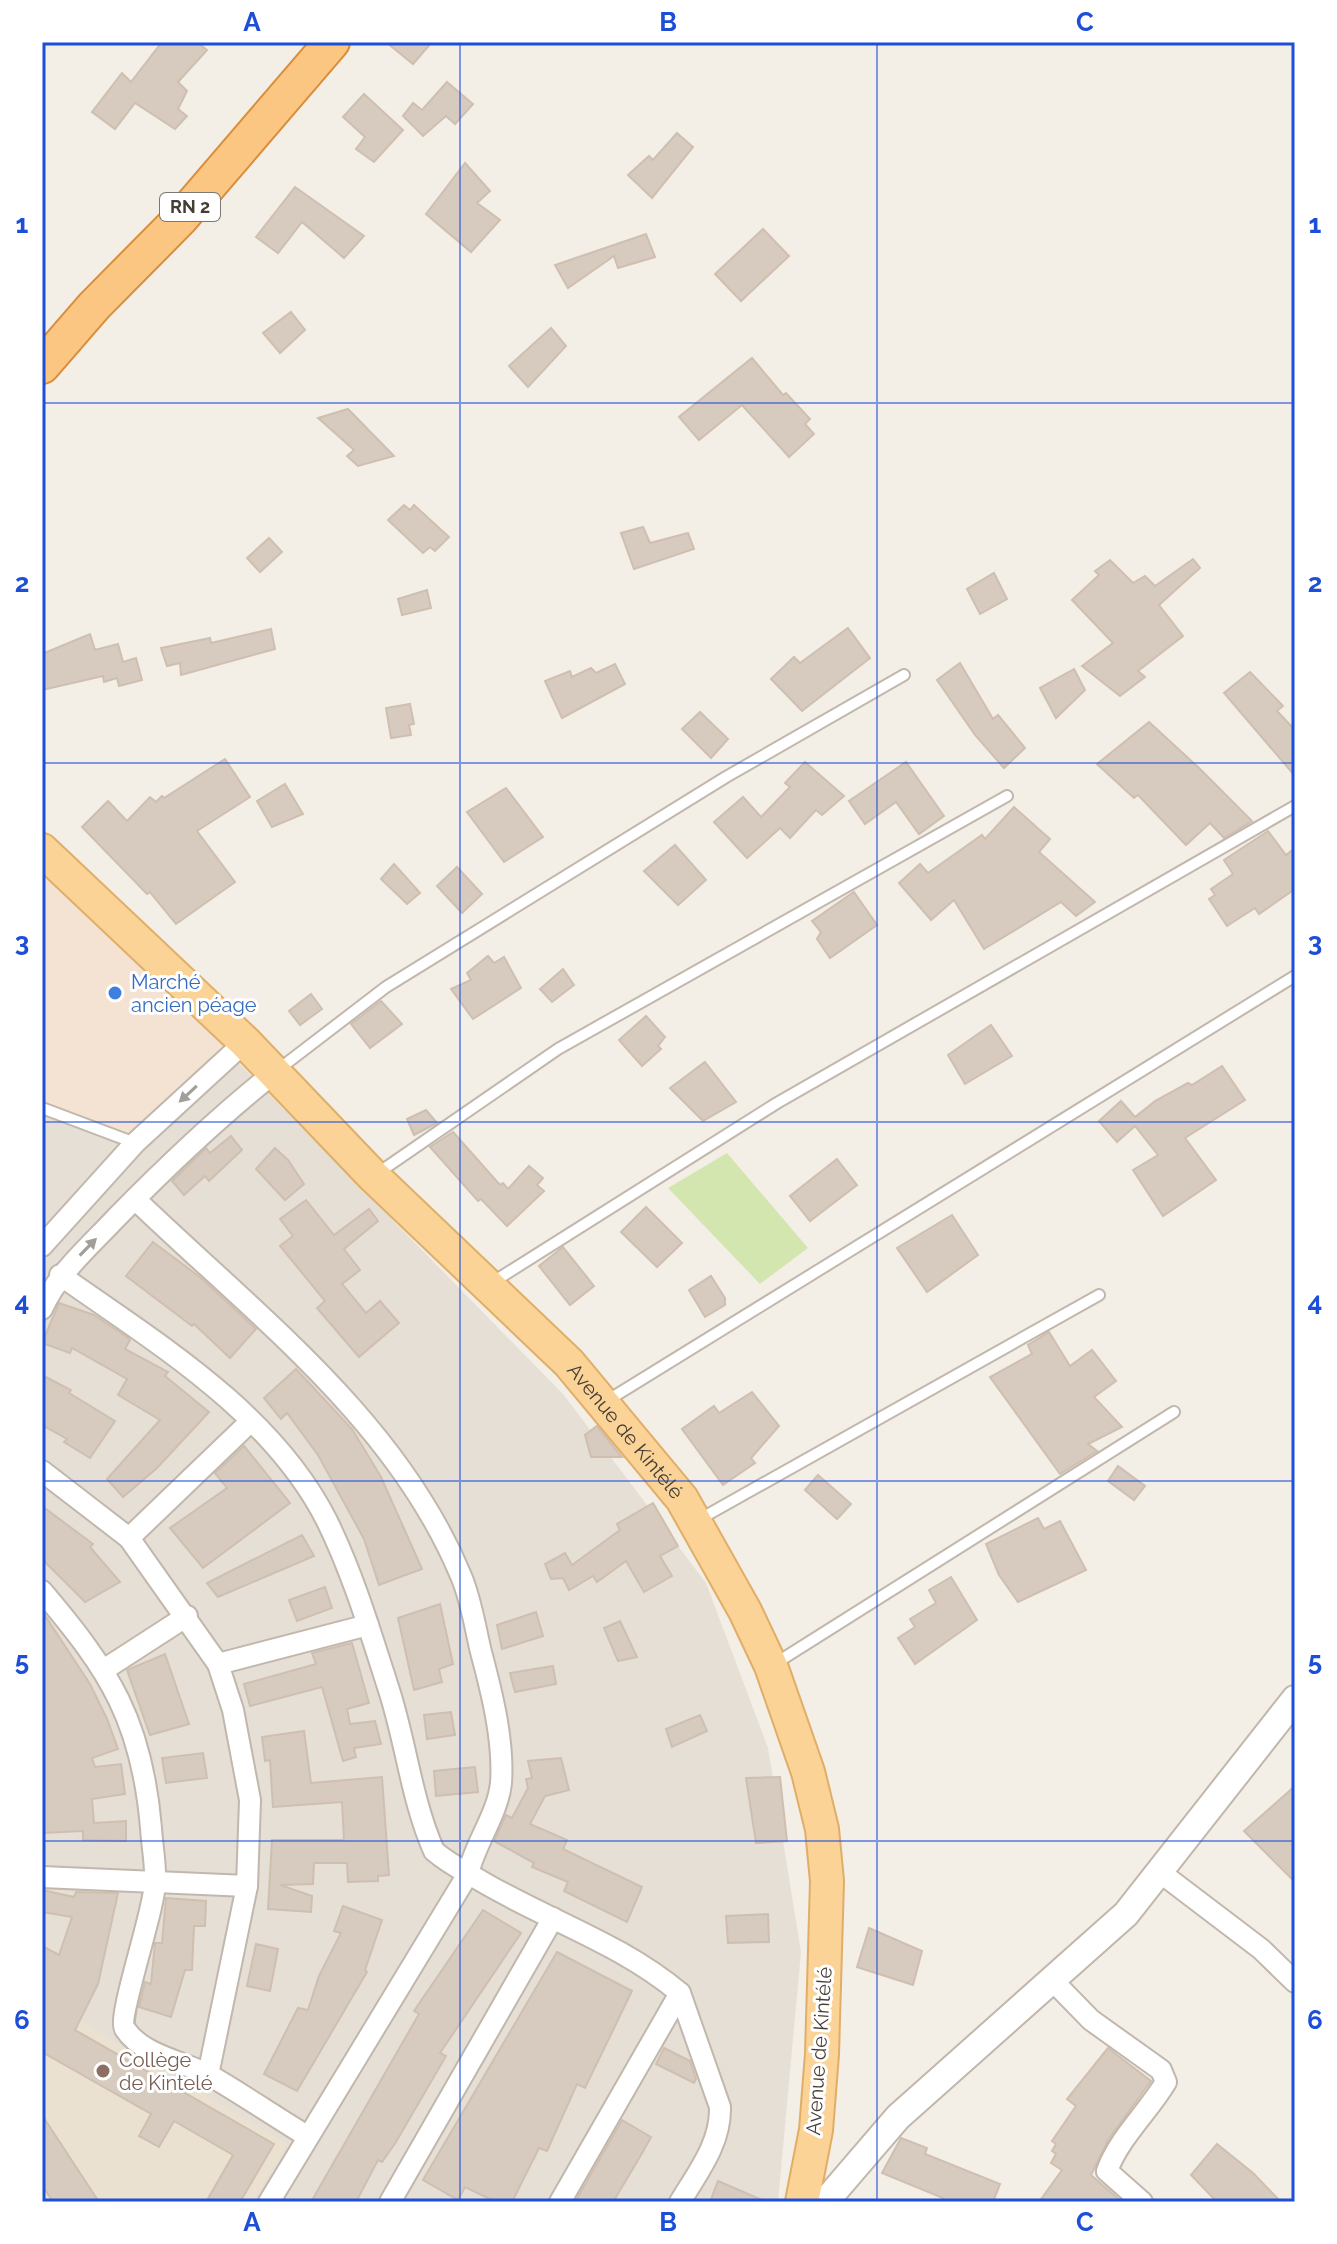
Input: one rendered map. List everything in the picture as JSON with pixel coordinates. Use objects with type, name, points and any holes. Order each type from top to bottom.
[{"type":"highway","name":"RN 2","points":[[42,366],[94,306],[181,218],[332,42]]},
{"type":"main road","name":"Avenue de Kintélé","points":[[42,850],[245,1042],[373,1176],[569,1363],[659,1468],[695,1522],[771,1666],[808,1772],[822,1829],[827,1881],[822,2054],[816,2130],[802,2202]]},
{"type":"street","points":[[42,1246],[135,1143],[245,1042]]},
{"type":"street","points":[[42,1309],[60,1275],[208,1126],[274,1073]]},
{"type":"street","points":[[135,1199],[291,1342],[346,1402],[419,1496],[462,1577],[487,1674],[501,1758],[501,1787],[474,1848],[468,1874],[269,2202]]},
{"type":"street","points":[[60,1275],[168,1352],[251,1421],[303,1484],[326,1519],[392,1696],[427,1836],[434,1851],[449,1865],[519,1904],[637,1960],[680,1993],[720,2107],[720,2124],[714,2144],[690,2202]]},
{"type":"street","points":[[129,1538],[251,1421]]},
{"type":"street","points":[[42,1471],[129,1538],[218,1664],[233,1710],[250,1800],[247,1886],[208,2075]]},
{"type":"street","points":[[42,1591],[105,1669],[128,1712],[147,1781],[156,1883],[150,1923],[121,2022],[139,2045],[208,2075],[307,2136]]},
{"type":"street","points":[[105,1669],[187,1616]]},
{"type":"street","points":[[218,1664],[368,1625]]},
{"type":"street","points":[[825,2202],[898,2117],[1126,1914],[1295,1699]]},
{"type":"street","points":[[1161,1873],[1261,1949],[1295,1982]]},
{"type":"street","points":[[42,1877],[247,1886]]},
{"type":"street","points":[[390,2202],[553,1918]]},
{"type":"street","points":[[1053,1981],[1091,2020],[1161,2070],[1166,2082],[1113,2154],[1107,2171],[1142,2202]]},
{"type":"street","points":[[560,2202],[680,1993]]},
{"type":"street","points":[[680,2202],[714,2144]]},
{"type":"lane","points":[[274,1073],[386,987],[726,777],[904,675]]},
{"type":"lane","points":[[373,1176],[558,1049],[1007,796]]},
{"type":"lane","points":[[488,1285],[777,1103],[1295,806]]},
{"type":"lane","points":[[603,1403],[1295,976]]},
{"type":"lane","points":[[42,1108],[135,1143]]},
{"type":"lane","points":[[695,1522],[1099,1295]]},
{"type":"lane","points":[[771,1666],[1174,1412]]},
{"type":"shaded area","name":"Marché ancien péage","points":[[42,855],[238,1041],[134,1138],[42,1101]]},
{"type":"shaded area","points":[[227,1051],[563,1394],[706,1583],[768,1748],[801,1952],[778,2202],[42,2202],[42,1101],[134,1138]]},
{"type":"shaded area","name":"Collège de Kintelé","points":[[42,1999],[287,2144],[253,2202],[42,2202]]},
{"type":"green space","points":[[727,1153],[808,1248],[760,1284],[668,1188]]},
{"type":"building","points":[[162,42],[197,42],[207,50],[178,82],[187,91],[178,109],[187,116],[175,129],[135,103],[115,129],[92,112],[122,73],[131,82]]},
{"type":"building","points":[[386,42],[432,42],[413,64]]},
{"type":"building","points":[[447,82],[473,104],[455,124],[446,116],[423,136],[403,116],[413,103],[422,110]]},
{"type":"building","points":[[364,94],[403,130],[374,162],[356,149],[365,137],[343,117]]},
{"type":"building","points":[[677,133],[693,147],[652,198],[628,175],[649,156],[653,160]]},
{"type":"building","points":[[465,163],[490,191],[477,203],[500,220],[471,252],[426,214]]},
{"type":"building","points":[[295,187],[364,236],[344,258],[302,222],[278,253],[256,237]]},
{"type":"building","points":[[763,229],[789,256],[741,301],[715,274]]},
{"type":"building","points":[[646,234],[655,257],[618,268],[614,256],[568,288],[555,265]]},
{"type":"building","points":[[291,312],[305,330],[280,353],[263,333]]},
{"type":"building","points":[[551,328],[566,346],[528,387],[509,366]]},
{"type":"building","points":[[752,358],[783,395],[786,393],[810,419],[805,424],[814,434],[789,457],[742,405],[699,440],[679,417]]},
{"type":"building","points":[[348,409],[394,456],[358,466],[347,456],[354,450],[318,418]]},
{"type":"building","points":[[404,505],[410,510],[414,505],[449,537],[435,551],[430,547],[423,553],[388,520]]},
{"type":"building","points":[[643,527],[650,543],[688,533],[694,549],[634,569],[621,533]]},
{"type":"building","points":[[269,538],[282,552],[260,572],[247,558]]},
{"type":"building","points":[[1193,559],[1200,568],[1159,605],[1183,636],[1138,671],[1145,677],[1120,696],[1082,666],[1113,643],[1072,600],[1099,575],[1095,571],[1110,560],[1133,583],[1145,576],[1155,586]]},
{"type":"building","points":[[994,573],[1007,599],[980,614],[967,589]]},
{"type":"building","points":[[427,590],[431,608],[402,615],[398,599]]},
{"type":"building","points":[[848,628],[870,658],[802,711],[771,679],[794,657],[800,663]]},
{"type":"building","points":[[271,629],[275,649],[181,675],[180,663],[167,666],[161,648],[210,638],[211,643]]},
{"type":"building","points":[[90,634],[95,650],[118,644],[123,662],[136,658],[142,680],[119,686],[117,678],[104,682],[103,676],[42,690],[42,654]]},
{"type":"building","points":[[960,663],[993,719],[998,715],[1025,748],[1004,768],[975,735],[937,680]]},
{"type":"building","points":[[615,664],[625,684],[562,718],[545,681],[570,671],[572,677],[591,668],[596,673]]},
{"type":"building","points":[[1074,669],[1085,690],[1056,718],[1040,688]]},
{"type":"building","points":[[1250,672],[1283,706],[1277,711],[1295,730],[1295,776],[1224,693]]},
{"type":"building","points":[[410,704],[414,724],[409,725],[411,735],[391,738],[386,708]]},
{"type":"building","points":[[700,712],[728,739],[711,758],[682,729]]},
{"type":"building","points":[[1149,722],[1252,821],[1224,838],[1210,823],[1186,845],[1138,795],[1134,798],[1097,764]]},
{"type":"building","points":[[225,759],[250,797],[197,831],[235,882],[176,924],[150,892],[147,894],[82,827],[108,801],[127,821],[150,797],[156,802],[162,796],[164,798]]},
{"type":"building","points":[[805,762],[844,796],[822,815],[816,810],[790,838],[780,828],[747,858],[714,822],[743,797],[761,817],[790,787],[785,783]]},
{"type":"building","points":[[906,762],[944,816],[919,834],[896,802],[865,824],[849,801]]},
{"type":"building","points":[[285,784],[303,814],[272,827],[257,801]]},
{"type":"building","points":[[506,788],[543,837],[504,862],[467,812]]},
{"type":"building","points":[[1014,807],[1050,839],[1039,852],[1095,902],[1076,916],[1061,902],[984,949],[954,900],[931,920],[899,883],[920,864],[928,873],[982,835],[985,839]]},
{"type":"building","points":[[1268,831],[1286,855],[1295,848],[1295,889],[1259,914],[1255,908],[1227,926],[1209,899],[1215,895],[1211,889],[1233,874],[1224,860]]},
{"type":"building","points":[[675,845],[706,880],[678,905],[644,871]]},
{"type":"building","points":[[394,864],[420,893],[407,904],[381,879]]},
{"type":"building","points":[[457,867],[482,894],[462,913],[437,886]]},
{"type":"building","points":[[854,892],[877,925],[830,958],[817,939],[821,932],[812,921]]},
{"type":"building","points":[[488,956],[494,963],[504,957],[521,988],[473,1019],[451,989],[471,980],[467,973]]},
{"type":"building","points":[[563,969],[574,985],[552,1002],[540,989]]},
{"type":"building","points":[[311,994],[322,1009],[300,1025],[289,1011]]},
{"type":"building","points":[[381,1001],[402,1024],[370,1048],[351,1024]]},
{"type":"building","points":[[646,1016],[665,1037],[658,1046],[661,1049],[642,1066],[619,1040]]},
{"type":"building","points":[[991,1025],[1012,1056],[965,1084],[948,1055]]},
{"type":"building","points":[[705,1062],[736,1102],[703,1121],[670,1088]]},
{"type":"building","points":[[1222,1066],[1245,1100],[1185,1138],[1216,1180],[1163,1216],[1133,1170],[1158,1155],[1135,1126],[1117,1142],[1099,1121],[1121,1101],[1135,1117],[1155,1101],[1188,1083],[1192,1085]]},
{"type":"building","points":[[426,1110],[437,1123],[414,1135],[407,1119]]},
{"type":"building","points":[[453,1132],[500,1185],[503,1183],[508,1189],[529,1166],[543,1178],[537,1185],[544,1191],[507,1226],[481,1199],[478,1201],[430,1147]]},
{"type":"building","points":[[231,1136],[242,1150],[209,1181],[205,1176],[184,1195],[172,1181],[206,1148],[210,1153]]},
{"type":"building","points":[[275,1148],[288,1160],[304,1184],[285,1200],[256,1169]]},
{"type":"building","points":[[837,1159],[857,1185],[810,1221],[790,1196]]},
{"type":"building","points":[[306,1200],[334,1235],[369,1209],[378,1221],[344,1249],[360,1270],[342,1284],[366,1313],[380,1301],[399,1323],[359,1357],[317,1308],[325,1301],[280,1246],[293,1236],[280,1219]]},
{"type":"building","points":[[646,1207],[682,1243],[657,1267],[621,1232]]},
{"type":"building","points":[[952,1215],[978,1255],[927,1292],[897,1248]]},
{"type":"building","points":[[153,1242],[201,1278],[256,1329],[230,1358],[194,1324],[192,1326],[126,1276]]},
{"type":"building","points":[[563,1247],[594,1286],[570,1305],[539,1266]]},
{"type":"building","points":[[711,1276],[725,1298],[725,1305],[705,1317],[689,1290]]},
{"type":"building","points":[[59,1303],[94,1315],[127,1337],[130,1340],[125,1349],[168,1372],[165,1376],[209,1412],[157,1468],[123,1497],[107,1479],[160,1420],[118,1395],[127,1379],[72,1348],[70,1353],[42,1343]]},
{"type":"building","points":[[1049,1332],[1070,1366],[1092,1350],[1116,1381],[1094,1397],[1122,1427],[1088,1444],[1097,1451],[1060,1474],[990,1377],[1032,1354],[1028,1345]]},
{"type":"building","points":[[296,1369],[352,1429],[381,1477],[422,1569],[379,1585],[364,1539],[318,1455],[287,1413],[281,1419],[264,1398]]},
{"type":"building","points":[[42,1375],[71,1390],[69,1393],[115,1421],[90,1458],[64,1442],[67,1439],[42,1425]]},
{"type":"building","points":[[752,1392],[779,1426],[751,1458],[755,1463],[723,1485],[682,1429],[714,1406],[719,1413]]},
{"type":"building","points":[[597,1426],[622,1457],[591,1457],[585,1435]]},
{"type":"building","points":[[244,1446],[290,1503],[203,1568],[170,1528],[227,1488],[215,1473]]},
{"type":"building","points":[[1118,1466],[1145,1486],[1134,1500],[1108,1481]]},
{"type":"building","points":[[818,1475],[851,1504],[837,1519],[805,1490]]},
{"type":"building","points":[[653,1503],[678,1546],[660,1556],[672,1576],[644,1592],[626,1561],[597,1582],[593,1576],[569,1590],[563,1578],[551,1579],[545,1564],[565,1553],[572,1565],[620,1530],[617,1524]]},
{"type":"building","points":[[42,1506],[93,1544],[90,1547],[120,1582],[85,1602],[42,1559]]},
{"type":"building","points":[[1038,1518],[1044,1529],[1060,1521],[1086,1570],[1018,1602],[999,1575],[986,1544]]},
{"type":"building","points":[[302,1535],[314,1556],[218,1597],[207,1583]]},
{"type":"building","points":[[951,1577],[977,1620],[915,1664],[898,1638],[915,1627],[910,1619],[936,1603],[929,1590]]},
{"type":"building","points":[[325,1587],[332,1608],[297,1621],[289,1600]]},
{"type":"building","points":[[440,1604],[453,1664],[439,1669],[442,1682],[414,1690],[398,1618]]},
{"type":"building","points":[[42,1611],[90,1684],[118,1749],[92,1758],[95,1767],[121,1764],[125,1794],[92,1799],[94,1823],[126,1821],[126,1841],[83,1840],[83,1831],[42,1833]]},
{"type":"building","points":[[536,1612],[543,1636],[502,1649],[497,1625]]},
{"type":"building","points":[[620,1621],[637,1657],[618,1661],[604,1628]]},
{"type":"building","points":[[352,1643],[369,1703],[347,1709],[350,1724],[375,1721],[381,1744],[354,1748],[356,1757],[343,1761],[322,1687],[250,1706],[244,1684],[316,1664],[312,1653]]},
{"type":"building","points":[[165,1654],[189,1724],[150,1735],[127,1670]]},
{"type":"building","points":[[553,1666],[556,1684],[515,1692],[510,1673]]},
{"type":"building","points":[[451,1712],[455,1735],[427,1739],[424,1715]]},
{"type":"building","points":[[700,1715],[707,1731],[672,1747],[666,1729]]},
{"type":"building","points":[[304,1731],[311,1783],[382,1777],[389,1875],[378,1876],[378,1881],[348,1882],[347,1863],[314,1863],[313,1884],[280,1885],[312,1896],[311,1912],[268,1909],[272,1840],[344,1840],[342,1802],[273,1807],[270,1760],[265,1761],[262,1737]]},
{"type":"building","points":[[203,1753],[207,1778],[166,1783],[162,1758]]},
{"type":"building","points":[[561,1758],[569,1790],[545,1796],[530,1824],[567,1840],[563,1849],[642,1887],[627,1922],[564,1891],[568,1882],[532,1867],[534,1863],[494,1841],[506,1815],[512,1818],[528,1788],[526,1779],[532,1778],[528,1761]]},
{"type":"building","points":[[475,1767],[478,1792],[436,1796],[434,1771]]},
{"type":"building","points":[[780,1777],[787,1841],[756,1843],[746,1778]]},
{"type":"building","points":[[1295,1786],[1295,1882],[1244,1831]]},
{"type":"building","points":[[42,1890],[74,1897],[76,1892],[118,1893],[98,1984],[75,2030],[274,2144],[240,2202],[206,2202],[233,2155],[174,2121],[159,2147],[139,2136],[151,2114],[42,2052],[42,1946],[59,1955],[72,1917],[42,1912]]},
{"type":"building","points":[[166,1898],[206,1901],[205,1926],[194,1926],[192,1970],[185,1970],[171,2017],[139,2007],[145,1982],[151,1984],[155,1943],[162,1943]]},
{"type":"building","points":[[343,1906],[382,1920],[365,1970],[367,1972],[297,2091],[264,2074],[298,2008],[308,2010],[319,1976],[341,1933],[334,1931]]},
{"type":"building","points":[[483,1910],[521,1933],[440,2053],[446,2056],[396,2142],[382,2162],[378,2160],[356,2202],[311,2202],[419,2014],[414,2011]]},
{"type":"building","points":[[768,1914],[769,1942],[728,1943],[726,1916]]},
{"type":"building","points":[[869,1928],[922,1951],[913,1985],[857,1967]]},
{"type":"building","points":[[256,1944],[278,1949],[270,1991],[247,1986]]},
{"type":"building","points":[[557,1952],[632,1991],[585,2088],[577,2084],[547,2151],[539,2148],[512,2202],[496,2202],[465,2187],[458,2200],[423,2180]]},
{"type":"building","points":[[664,2048],[690,2061],[696,2079],[694,2083],[656,2064]]},
{"type":"building","points":[[1108,2048],[1151,2081],[1108,2140],[1091,2175],[1122,2202],[1039,2202],[1062,2170],[1051,2163],[1056,2154],[1052,2151],[1056,2144],[1052,2141],[1076,2106],[1067,2099]]},
{"type":"building","points":[[42,2115],[99,2202],[53,2202],[42,2185]]},
{"type":"building","points":[[622,2120],[651,2137],[641,2155],[613,2202],[575,2202]]},
{"type":"building","points":[[901,2138],[927,2148],[925,2154],[1000,2184],[993,2202],[941,2202],[943,2198],[882,2173]]},
{"type":"building","points":[[1217,2144],[1253,2173],[1281,2202],[1217,2202],[1191,2175]]},
{"type":"building","points":[[718,2181],[767,2202],[710,2202]]},
{"type":"place","name":"Marché ancien péage","points":[[115,993]]},
{"type":"place","name":"Collège de Kintelé","points":[[103,2071]]}]
